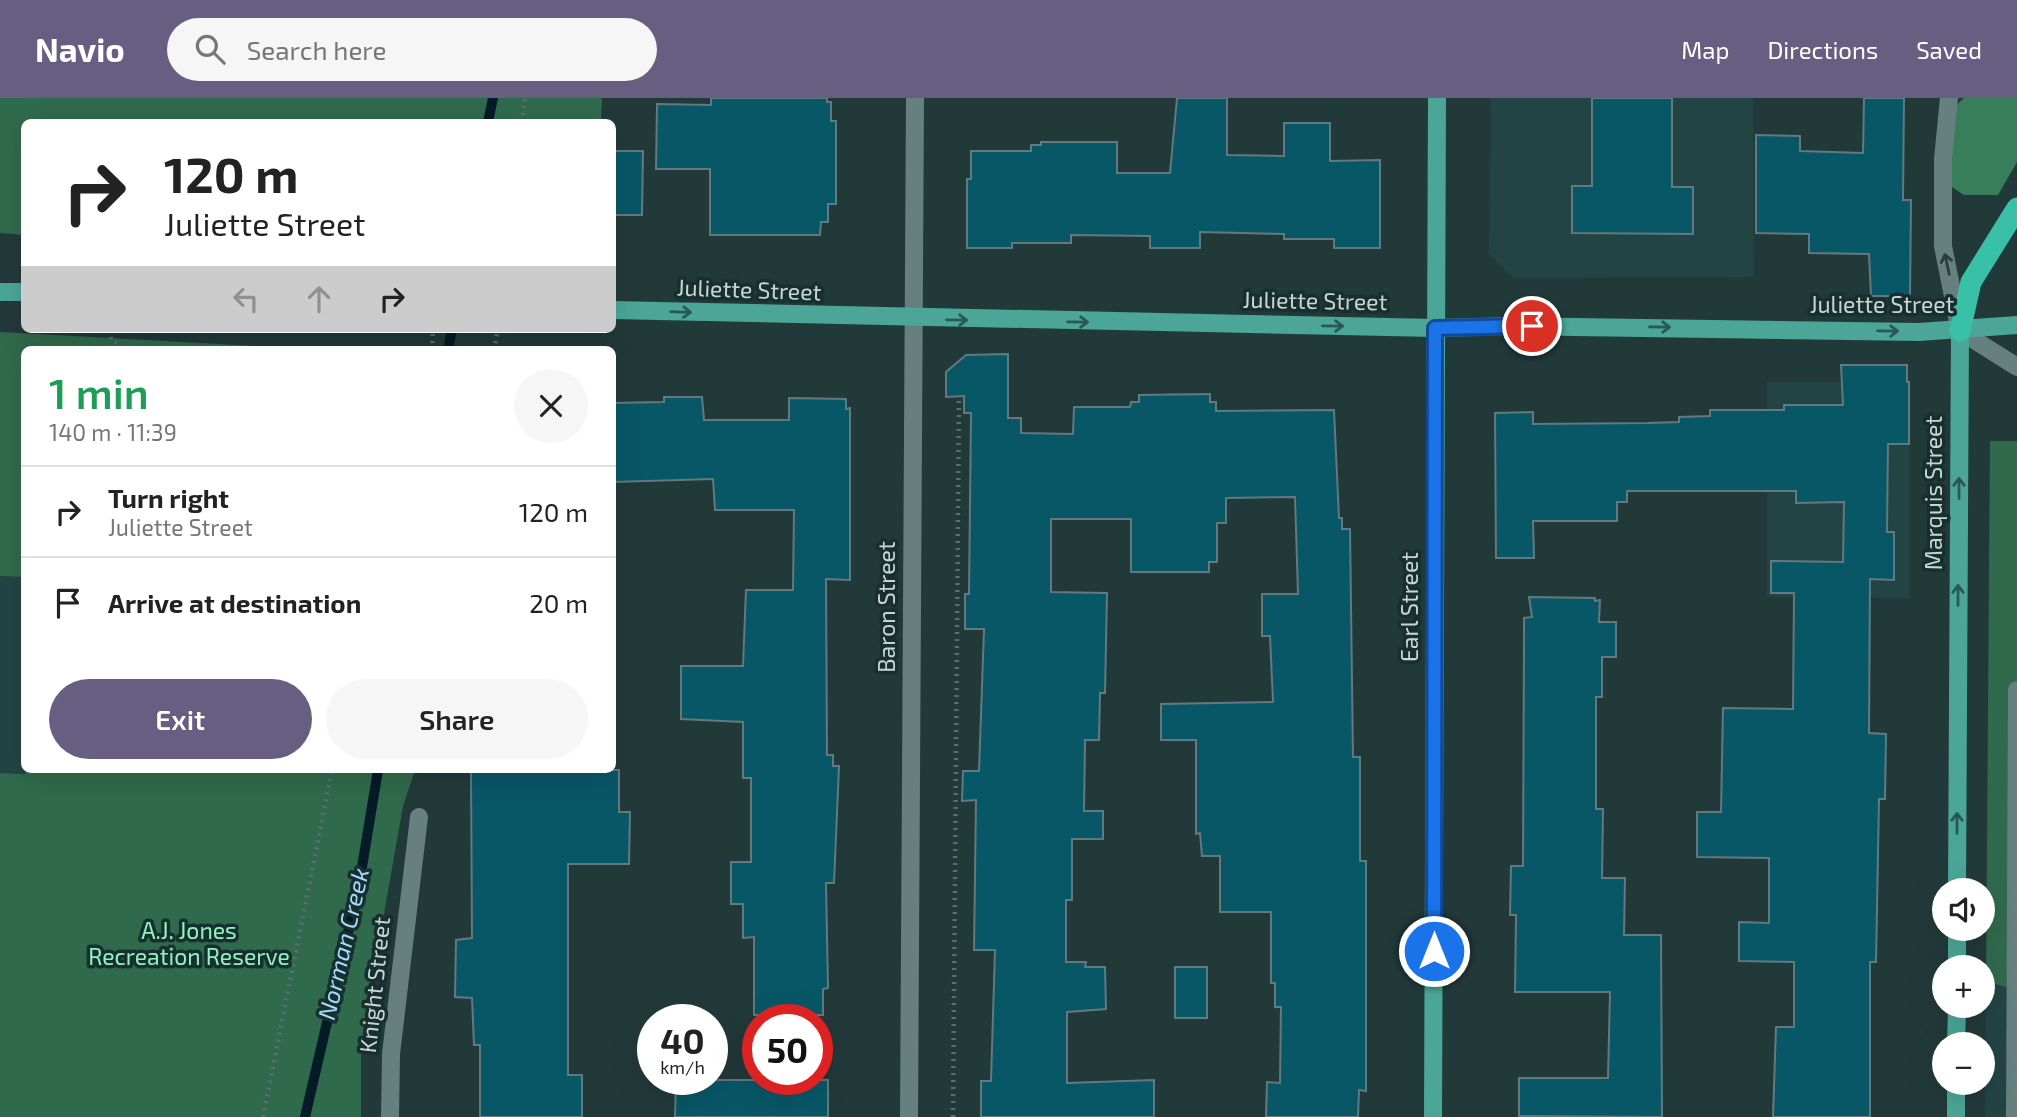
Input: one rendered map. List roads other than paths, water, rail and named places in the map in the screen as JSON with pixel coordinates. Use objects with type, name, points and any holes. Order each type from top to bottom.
[{"type":"highway","points":[[1960,331],[1971,282],[2017,208]]},
{"type":"main road","name":"Earl Street","points":[[1433,1117],[1437,98]]},
{"type":"main road","points":[[0,292],[21,292]]},
{"type":"main road","name":"Juliette Street","points":[[616,310],[914,319],[1435,328],[1513,326],[1960,331],[2017,325]]},
{"type":"main road","name":"Marquis Street","points":[[1957,878],[1960,331]]},
{"type":"main road","points":[[1956,1095],[1956,1117]]},
{"type":"street","name":"Baron Street","points":[[909,1117],[915,98]]},
{"type":"street","name":"Marquis Street","points":[[1949,98],[1943,159],[1943,246],[1960,331]]},
{"type":"street","points":[[1960,331],[2017,367]]},
{"type":"street","points":[[2015,1117],[2017,690]]},
{"type":"street","name":"Knight Street","points":[[390,1117],[392,1042],[419,817]]},
{"type":"waterway","name":"Norman Creek","points":[[489,119],[493,98]]},
{"type":"waterway","name":"Norman Creek","points":[[449,346],[451,333]]},
{"type":"waterway","name":"Norman Creek","points":[[305,1117],[359,885],[378,773]]},
{"type":"park label","name":"A.J. Jones Recreation Reserve","points":[[189,944]]}]
